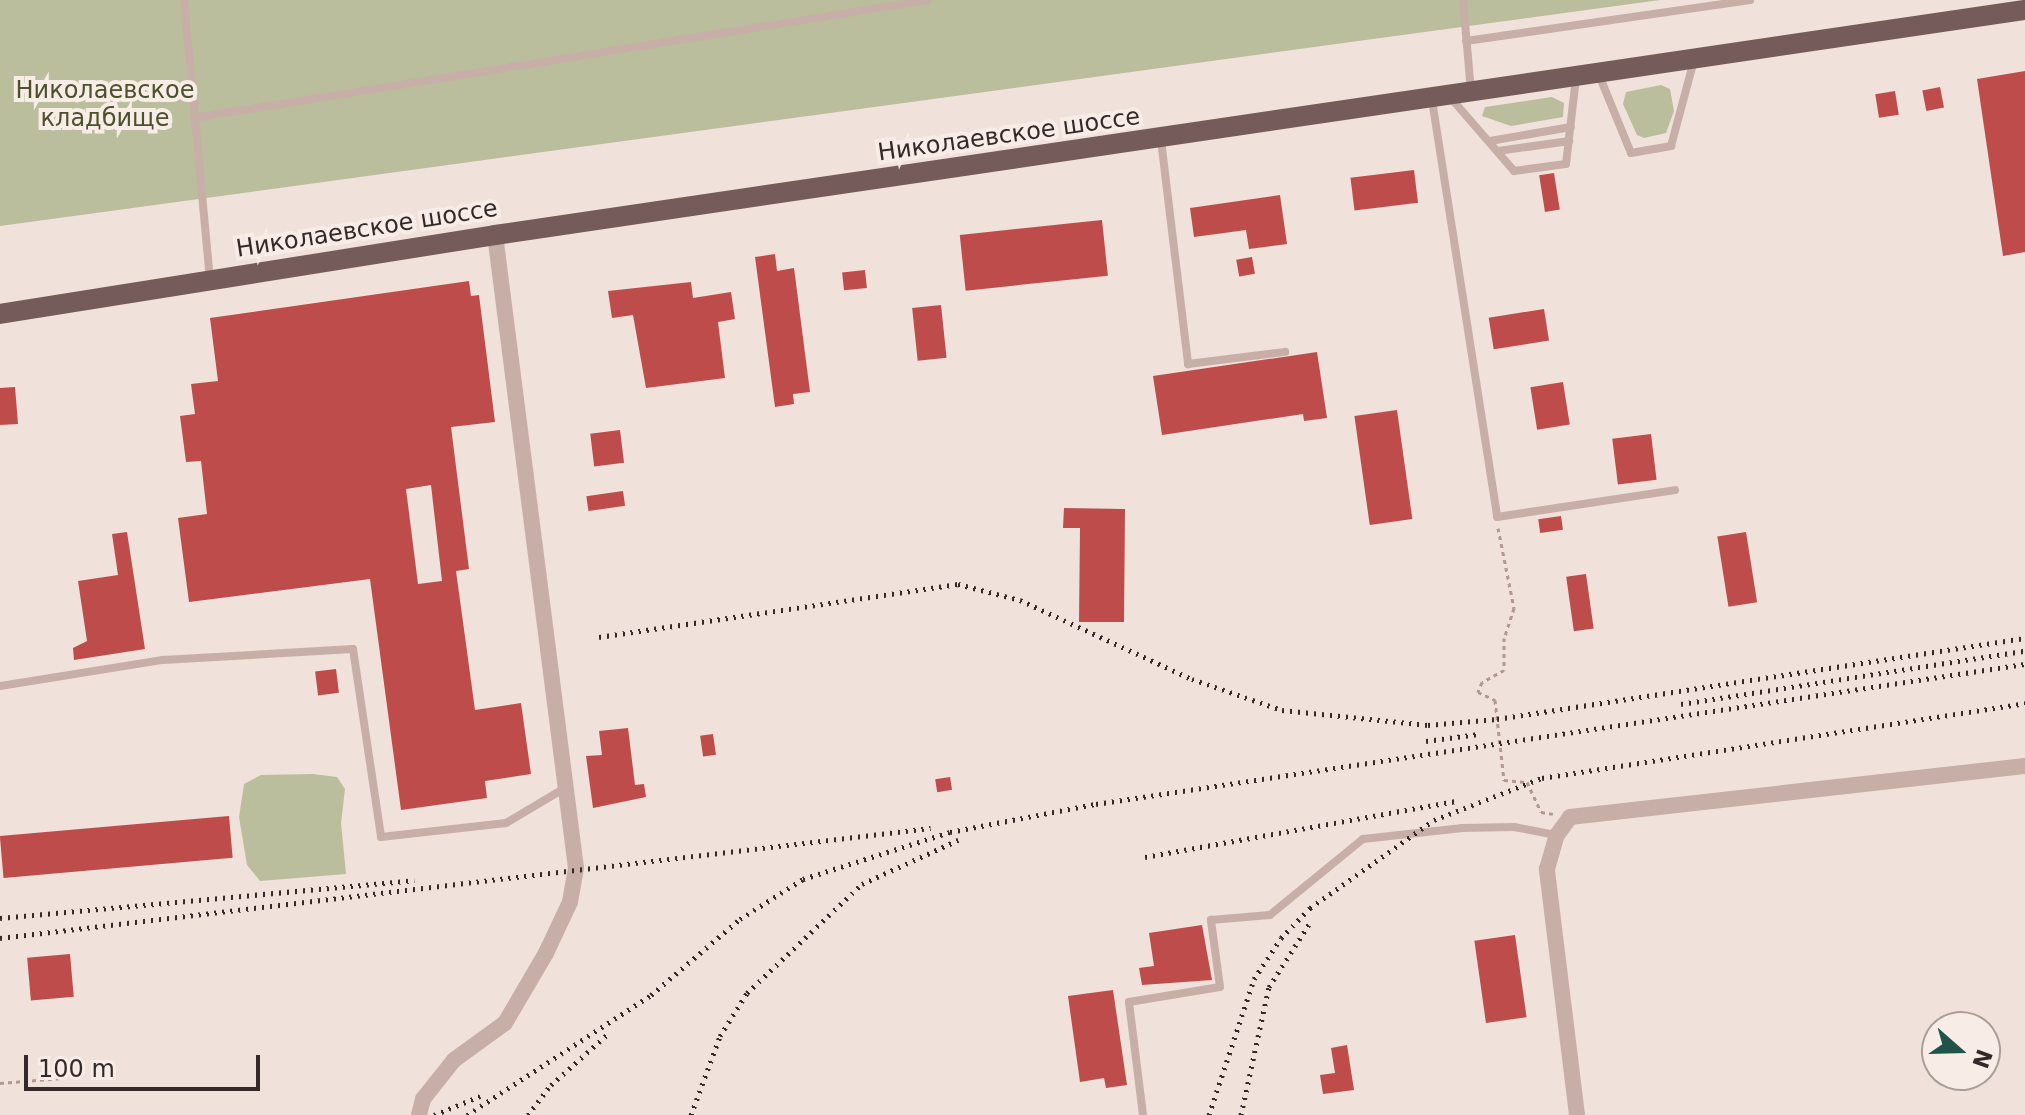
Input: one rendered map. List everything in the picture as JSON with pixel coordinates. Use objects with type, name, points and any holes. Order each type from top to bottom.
[{"type":"main road","name":"Николаевское шоссе","points":[[0,314],[495,235],[2025,10]]},
{"type":"street","points":[[419,1115],[423,1099],[454,1060],[505,1023],[570,902],[576,868],[495,235]]},
{"type":"street","points":[[1577,1115],[1547,869],[1557,835],[1570,817],[2025,766]]},
{"type":"lane","points":[[184,0],[210,280]]},
{"type":"lane","points":[[194,118],[928,0]]},
{"type":"lane","points":[[1463,0],[1471,93]]},
{"type":"lane","points":[[1466,41],[1748,0]]},
{"type":"lane","points":[[1598,74],[1631,153],[1671,146],[1695,60]]},
{"type":"lane","points":[[1441,98],[1490,141],[1514,171],[1566,164],[1576,77]]},
{"type":"lane","points":[[1441,98],[1497,517],[1675,490]]},
{"type":"lane","points":[[1490,141],[1571,127]]},
{"type":"lane","points":[[1161,139],[1188,364],[1285,352]]},
{"type":"lane","points":[[1498,151],[1569,141]]},
{"type":"lane","points":[[0,686],[163,660],[353,649],[381,837],[506,823],[566,788]]},
{"type":"lane","points":[[1143,1115],[1129,1002],[1220,987],[1211,920],[1270,915],[1363,839],[1462,828],[1514,827],[1557,835]]},
{"type":"path","points":[[1497,517],[1514,608],[1504,638],[1504,670],[1482,682],[1478,692],[1495,700],[1504,780],[1527,782],[1541,812],[1570,817]]},
{"type":"path","points":[[0,1083],[62,1078]]},
{"type":"green space","name":"Николаевское кладбище","points":[[0,0],[1660,0],[0,226]]},
{"type":"green space","points":[[1661,85],[1670,89],[1674,111],[1666,133],[1644,138],[1637,135],[1623,104],[1626,92]]},
{"type":"green space","points":[[1552,97],[1564,103],[1563,117],[1511,126],[1482,116],[1485,107]]},
{"type":"green space","points":[[261,775],[337,777],[345,789],[341,823],[346,874],[260,881],[247,865],[239,817],[244,784]]},
{"type":"building","points":[[2025,71],[2025,252],[2003,256],[1977,79]]},
{"type":"building","points":[[1940,87],[1944,108],[1926,111],[1922,90]]},
{"type":"building","points":[[1895,91],[1899,115],[1879,118],[1875,94]]},
{"type":"building","points":[[1414,170],[1418,203],[1354,211],[1350,178]]},
{"type":"building","points":[[1554,173],[1560,210],[1545,212],[1539,175]]},
{"type":"building","points":[[1280,195],[1287,244],[1249,249],[1246,230],[1194,237],[1190,208]]},
{"type":"building","points":[[1102,220],[1108,276],[966,291],[960,235]]},
{"type":"building","points":[[775,254],[777,271],[794,268],[810,392],[793,394],[794,404],[775,407],[755,257]]},
{"type":"building","points":[[1252,257],[1255,274],[1239,277],[1236,260]]},
{"type":"building","points":[[865,270],[867,288],[844,290],[842,272]]},
{"type":"building","points":[[469,281],[471,296],[479,295],[495,422],[451,427],[469,569],[456,571],[475,710],[521,703],[531,774],[485,781],[487,798],[401,810],[370,579],[189,602],[178,518],[207,514],[201,461],[186,462],[180,416],[195,414],[191,384],[218,381],[210,318]],"holes":[[[431,485],[442,581],[418,584],[406,489]]]},
{"type":"building","points":[[691,282],[693,298],[731,292],[735,319],[718,322],[725,378],[646,388],[633,315],[612,318],[608,291]]},
{"type":"building","points":[[941,305],[947,358],[918,361],[912,308]]},
{"type":"building","points":[[1544,309],[1549,341],[1494,349],[1489,318]]},
{"type":"building","points":[[1317,352],[1327,418],[1304,421],[1303,414],[1162,435],[1153,376]]},
{"type":"building","points":[[1563,382],[1570,424],[1537,430],[1530,387]]},
{"type":"building","points":[[15,387],[18,424],[0,425],[0,388]]},
{"type":"building","points":[[1397,410],[1412,519],[1370,525],[1354,416]]},
{"type":"building","points":[[620,430],[624,463],[594,466],[590,434]]},
{"type":"building","points":[[1651,434],[1657,480],[1618,484],[1612,439]]},
{"type":"building","points":[[623,491],[625,506],[588,511],[586,496]]},
{"type":"building","points":[[1064,508],[1125,509],[1124,622],[1079,622],[1080,528],[1063,528]]},
{"type":"building","points":[[1561,516],[1563,530],[1540,533],[1538,519]]},
{"type":"building","points":[[127,532],[145,649],[74,660],[73,648],[87,641],[78,581],[118,575],[112,534]]},
{"type":"building","points":[[1746,532],[1757,602],[1728,607],[1717,537]]},
{"type":"building","points":[[1586,574],[1594,628],[1574,631],[1566,577]]},
{"type":"building","points":[[336,669],[339,693],[318,695],[315,672]]},
{"type":"building","points":[[628,728],[635,785],[644,784],[646,797],[593,808],[586,756],[602,755],[599,731]]},
{"type":"building","points":[[713,734],[716,755],[703,757],[700,736]]},
{"type":"building","points":[[950,777],[952,790],[937,792],[935,779]]},
{"type":"building","points":[[229,816],[233,858],[4,878],[0,836]]},
{"type":"building","points":[[1202,925],[1212,980],[1142,985],[1139,968],[1154,966],[1149,933]]},
{"type":"building","points":[[1515,935],[1527,1017],[1486,1023],[1474,941]]},
{"type":"building","points":[[70,954],[74,997],[31,1001],[27,958]]},
{"type":"building","points":[[1113,990],[1127,1085],[1106,1088],[1104,1078],[1080,1082],[1068,996]]},
{"type":"building","points":[[1347,1045],[1354,1090],[1323,1094],[1320,1075],[1335,1073],[1331,1048]]},
{"type":"railway","points":[[599,637],[958,584],[1020,600],[1192,679],[1282,710],[1428,725],[1497,719],[2025,638]]},
{"type":"railway","points":[[1681,704],[2025,651]]},
{"type":"railway","points":[[467,1115],[651,995],[740,919],[803,879],[950,832],[1096,804],[2025,664]]},
{"type":"railway","points":[[1209,1115],[1254,979],[1281,938],[1310,908],[1434,820],[1542,778],[2025,703]]},
{"type":"railway","points":[[1426,741],[1479,734]]},
{"type":"railway","points":[[1145,857],[1456,801]]},
{"type":"railway","points":[[0,938],[931,828]]},
{"type":"railway","points":[[691,1115],[720,1036],[747,993],[862,884],[958,840]]},
{"type":"railway","points":[[0,918],[414,880]]},
{"type":"railway","points":[[1241,1115],[1269,987],[1311,921]]},
{"type":"railway","points":[[528,1115],[551,1085],[609,1033]]},
{"type":"railway","points":[[434,1115],[480,1096]]}]
